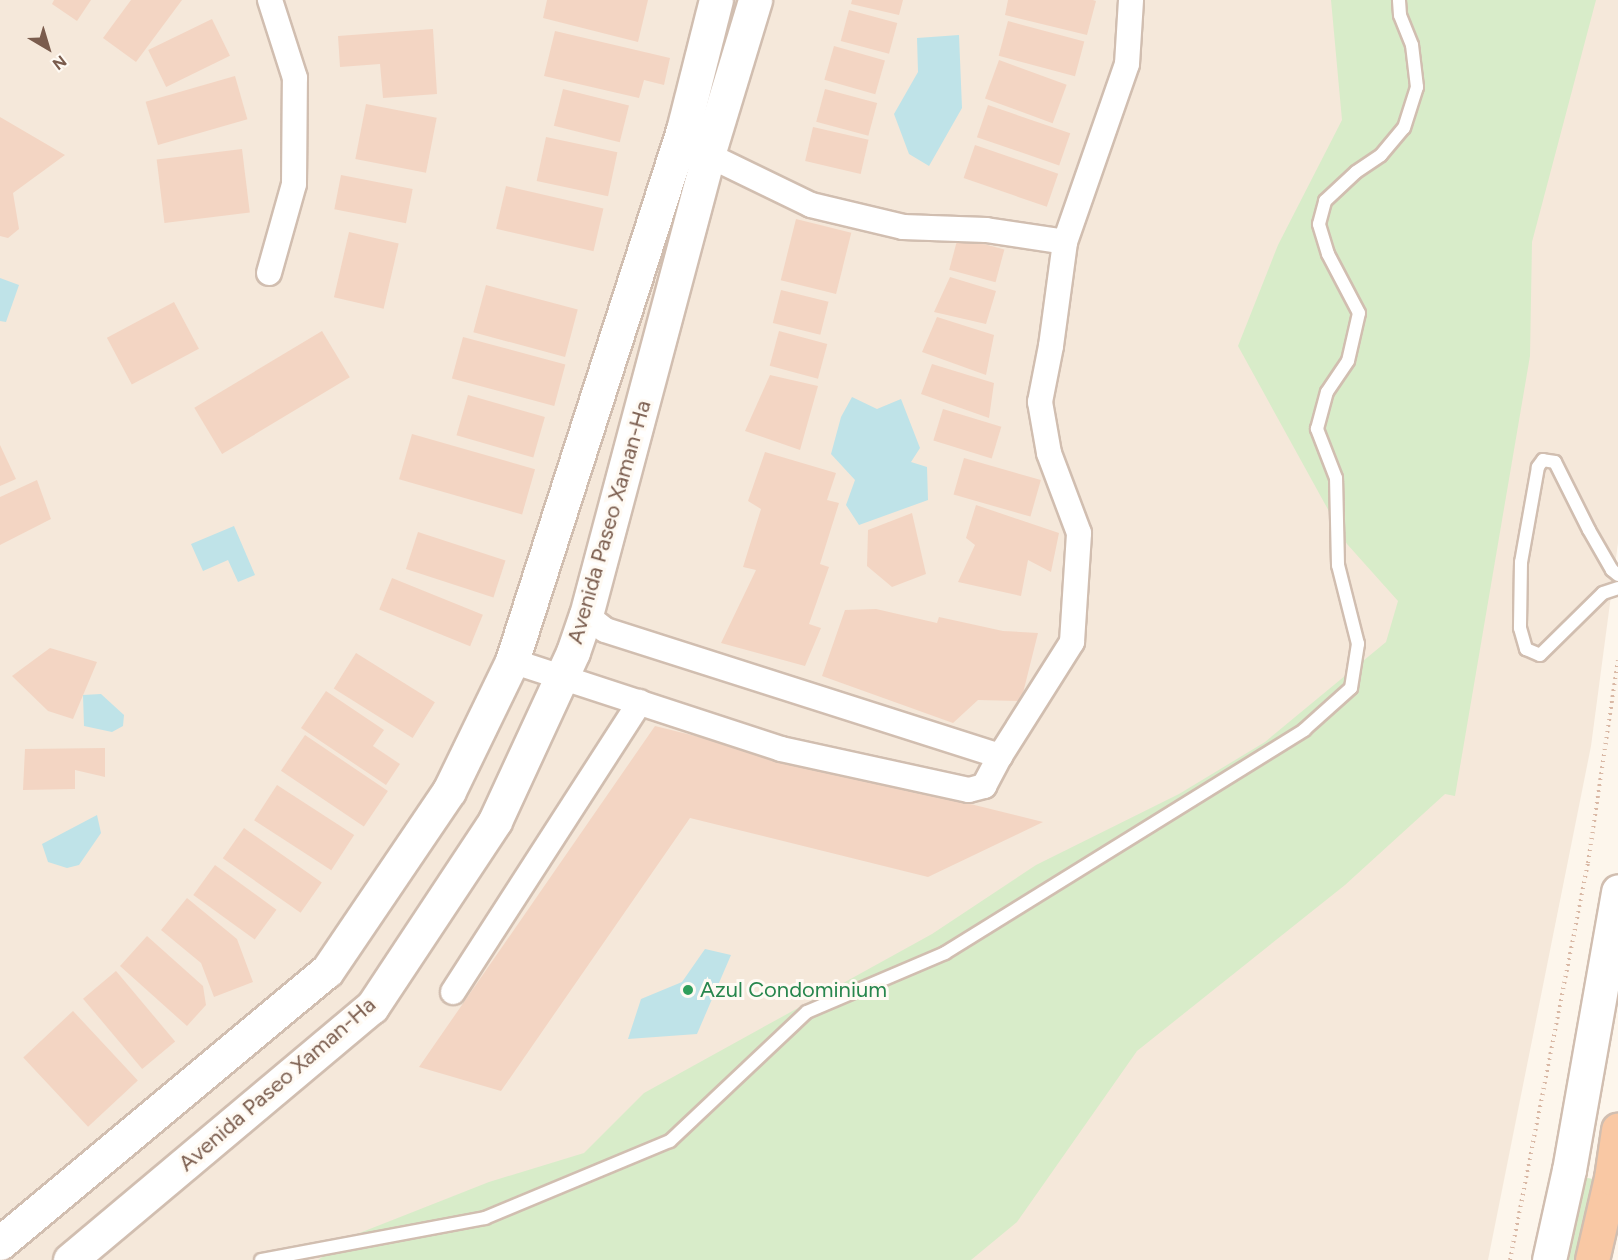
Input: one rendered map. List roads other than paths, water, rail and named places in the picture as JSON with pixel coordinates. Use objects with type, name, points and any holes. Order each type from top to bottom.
[{"type":"highway","points":[[1592,1260],[1611,1178],[1618,1131]]},
{"type":"main road","name":"Avenida Paseo Xaman-Ha","points":[[0,1243],[327,971],[449,791],[512,661],[684,130],[717,0]]},
{"type":"main road","name":"Avenida Paseo Xaman-Ha","points":[[70,1260],[372,1007],[495,821],[586,615],[708,155],[754,0]]},
{"type":"main road","points":[[1549,1260],[1569,1170],[1618,891]]},
{"type":"street","points":[[269,273],[294,184],[295,78],[270,0]]},
{"type":"street","points":[[512,661],[781,749],[969,790],[984,786],[1000,756],[1072,642],[1079,533],[1049,453],[1040,402],[1052,346],[1065,242],[1127,64],[1131,0]]},
{"type":"street","points":[[708,155],[811,205],[903,227],[986,230],[1065,242]]},
{"type":"street","points":[[586,615],[605,630],[1000,756]]},
{"type":"street","points":[[453,993],[640,702]]},
{"type":"lane","points":[[261,1260],[485,1218],[670,1141],[807,1012],[945,953],[1304,730],[1351,688],[1358,644],[1338,565],[1336,477],[1317,429],[1327,392],[1348,361],[1359,313],[1328,254],[1319,224],[1325,201],[1356,172],[1381,155],[1404,128],[1417,87],[1412,45],[1400,15],[1398,0]]},
{"type":"lane","points":[[1618,575],[1589,530],[1555,462],[1543,460],[1538,467],[1521,562],[1520,628],[1526,649],[1540,655],[1603,593],[1618,588]]},
{"type":"water","points":[[959,35],[962,108],[929,166],[909,154],[894,114],[918,72],[917,38]]},
{"type":"water","points":[[0,278],[19,285],[6,322],[0,321]]},
{"type":"water","points":[[852,397],[877,409],[901,399],[920,448],[911,462],[927,467],[928,500],[859,525],[846,505],[855,480],[831,454],[841,417]]},
{"type":"water","points":[[234,526],[255,575],[238,582],[228,560],[203,571],[191,544]]},
{"type":"water","points":[[101,694],[124,715],[123,726],[112,732],[84,726],[83,695]]},
{"type":"water","points":[[97,815],[101,833],[79,865],[67,868],[48,862],[42,844]]},
{"type":"water","name":"Azul Condominium","points":[[705,949],[731,955],[697,1034],[628,1039],[641,999],[682,982]]},
{"type":"place","name":"Azul Condominium","points":[[688,990]]}]
